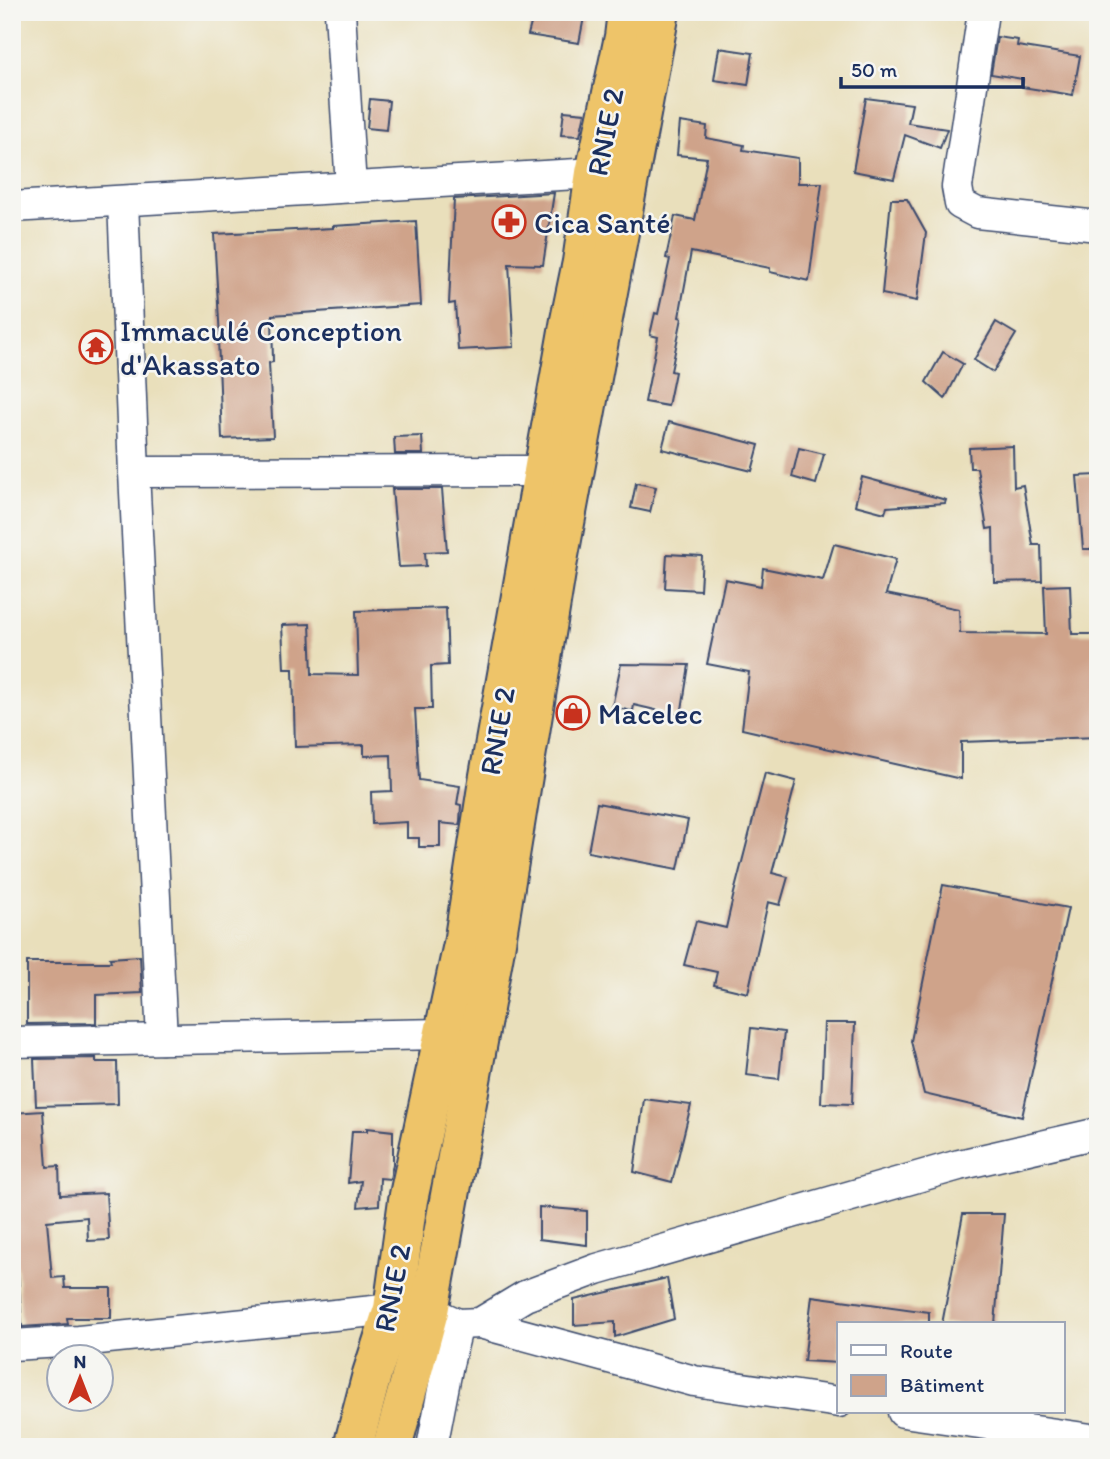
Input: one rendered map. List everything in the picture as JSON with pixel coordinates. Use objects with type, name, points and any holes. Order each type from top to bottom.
[{"type":"highway","name":"RNIE 2","points":[[440,1317],[408,1200],[463,944],[487,787],[582,262],[595,173],[627,12]]},
{"type":"highway","name":"RNIE 2","points":[[392,1447],[440,1317],[495,948],[557,566],[660,12]]},
{"type":"highway","name":"RNIE 2","points":[[353,1447],[372,1374],[440,1317]]},
{"type":"street","points":[[340,12],[351,187]]},
{"type":"street","points":[[983,12],[957,187],[960,204],[977,213],[1098,226]]},
{"type":"street","points":[[12,207],[595,173]]},
{"type":"street","points":[[123,201],[162,1039]]},
{"type":"street","points":[[134,472],[543,471]]},
{"type":"street","points":[[12,1042],[443,1034]]},
{"type":"street","points":[[12,1345],[440,1317],[525,1296],[597,1269],[960,1165],[1098,1133]]},
{"type":"street","points":[[440,1317],[694,1381],[837,1402]]},
{"type":"street","points":[[432,1447],[448,1364],[440,1317]]},
{"type":"street","points":[[917,1414],[1098,1440]]},
{"type":"building","points":[[534,12],[585,12],[579,43],[528,35]]},
{"type":"building","points":[[997,37],[1018,40],[1017,46],[1080,56],[1073,95],[1022,87],[1023,79],[991,74]]},
{"type":"building","points":[[719,48],[753,53],[748,85],[714,80]]},
{"type":"building","points":[[866,98],[912,104],[908,123],[947,129],[940,148],[905,135],[894,179],[853,171]]},
{"type":"building","points":[[370,99],[389,101],[386,130],[367,128]]},
{"type":"building","points":[[564,111],[585,113],[580,136],[561,135]]},
{"type":"building","points":[[680,122],[707,126],[706,138],[744,145],[743,150],[798,158],[798,183],[822,183],[809,281],[770,272],[770,268],[691,252],[679,317],[682,318],[671,371],[675,372],[668,406],[645,402],[658,337],[650,335],[655,313],[658,314],[670,259],[666,258],[675,216],[695,220],[707,158],[677,155]]},
{"type":"building","points":[[554,193],[543,265],[509,264],[514,347],[458,350],[455,303],[449,304],[454,199]]},
{"type":"building","points":[[891,199],[907,199],[926,233],[917,301],[882,294]]},
{"type":"building","points":[[416,221],[421,305],[272,315],[273,362],[269,363],[273,437],[222,439],[214,234]]},
{"type":"building","points":[[996,322],[1016,334],[993,372],[974,360]]},
{"type":"building","points":[[943,352],[963,364],[945,399],[926,382]]},
{"type":"building","points":[[669,422],[759,445],[752,471],[662,449]]},
{"type":"building","points":[[422,436],[423,454],[395,454],[394,437]]},
{"type":"building","points":[[1013,446],[1014,487],[1023,485],[1033,545],[1041,545],[1042,581],[994,582],[993,528],[987,529],[977,468],[970,468],[969,448]]},
{"type":"building","points":[[799,448],[824,454],[816,484],[792,477]]},
{"type":"building","points":[[1098,475],[1098,549],[1083,549],[1077,476]]},
{"type":"building","points":[[862,477],[946,500],[945,503],[887,507],[885,513],[855,505]]},
{"type":"building","points":[[636,483],[656,487],[650,512],[631,508]]},
{"type":"building","points":[[392,489],[442,489],[447,551],[425,552],[426,566],[399,567]]},
{"type":"building","points":[[834,544],[896,559],[886,594],[959,609],[960,633],[1046,634],[1044,586],[1070,585],[1072,634],[1098,634],[1098,737],[961,742],[961,779],[742,729],[749,672],[707,664],[725,579],[761,586],[763,568],[823,580]]},
{"type":"building","points":[[667,554],[702,556],[700,590],[665,588]]},
{"type":"building","points":[[446,608],[448,665],[431,666],[432,709],[415,709],[419,780],[460,786],[457,804],[461,805],[460,821],[459,825],[440,823],[440,847],[419,847],[419,838],[407,838],[407,822],[372,824],[371,792],[392,791],[391,755],[364,756],[364,745],[295,747],[293,669],[284,669],[282,625],[310,624],[312,674],[358,675],[356,611]]},
{"type":"building","points":[[621,664],[689,665],[681,716],[634,705],[633,711],[612,707]]},
{"type":"building","points":[[765,773],[796,781],[772,873],[788,877],[780,905],[768,902],[748,993],[714,985],[717,972],[684,965],[696,921],[726,928]]},
{"type":"building","points":[[597,803],[688,820],[678,869],[588,852]]},
{"type":"building","points":[[943,885],[1068,908],[1022,1117],[924,1094],[911,1041]]},
{"type":"building","points":[[140,956],[142,993],[96,995],[96,1023],[27,1024],[27,962],[111,962],[110,958]]},
{"type":"building","points":[[824,1023],[855,1023],[852,1104],[821,1103]]},
{"type":"building","points":[[751,1028],[784,1032],[779,1079],[746,1075]]},
{"type":"building","points":[[96,1058],[96,1062],[117,1062],[118,1104],[36,1106],[34,1059]]},
{"type":"building","points":[[644,1099],[691,1105],[672,1182],[634,1172]]},
{"type":"building","points":[[43,1111],[47,1167],[59,1166],[60,1195],[106,1193],[109,1240],[88,1241],[87,1217],[47,1221],[52,1278],[64,1277],[65,1288],[111,1288],[111,1318],[67,1318],[68,1324],[22,1327],[12,1193],[12,1113]]},
{"type":"building","points":[[367,1128],[393,1131],[393,1164],[390,1179],[380,1178],[379,1205],[358,1207],[361,1181],[348,1183],[352,1131],[367,1131]]},
{"type":"building","points":[[539,1207],[587,1211],[587,1245],[539,1239]]},
{"type":"building","points":[[963,1214],[1004,1214],[995,1322],[942,1322]]},
{"type":"building","points":[[667,1278],[674,1319],[615,1337],[615,1322],[574,1325],[574,1300]]},
{"type":"building","points":[[812,1296],[929,1312],[929,1322],[837,1322],[837,1363],[804,1361]]},
{"type":"place","name":"Cica Santé","points":[[509,222]]},
{"type":"place","name":"Immaculé Conception d'Akassato","points":[[96,347]]},
{"type":"place","name":"Macelec","points":[[573,713]]}]
